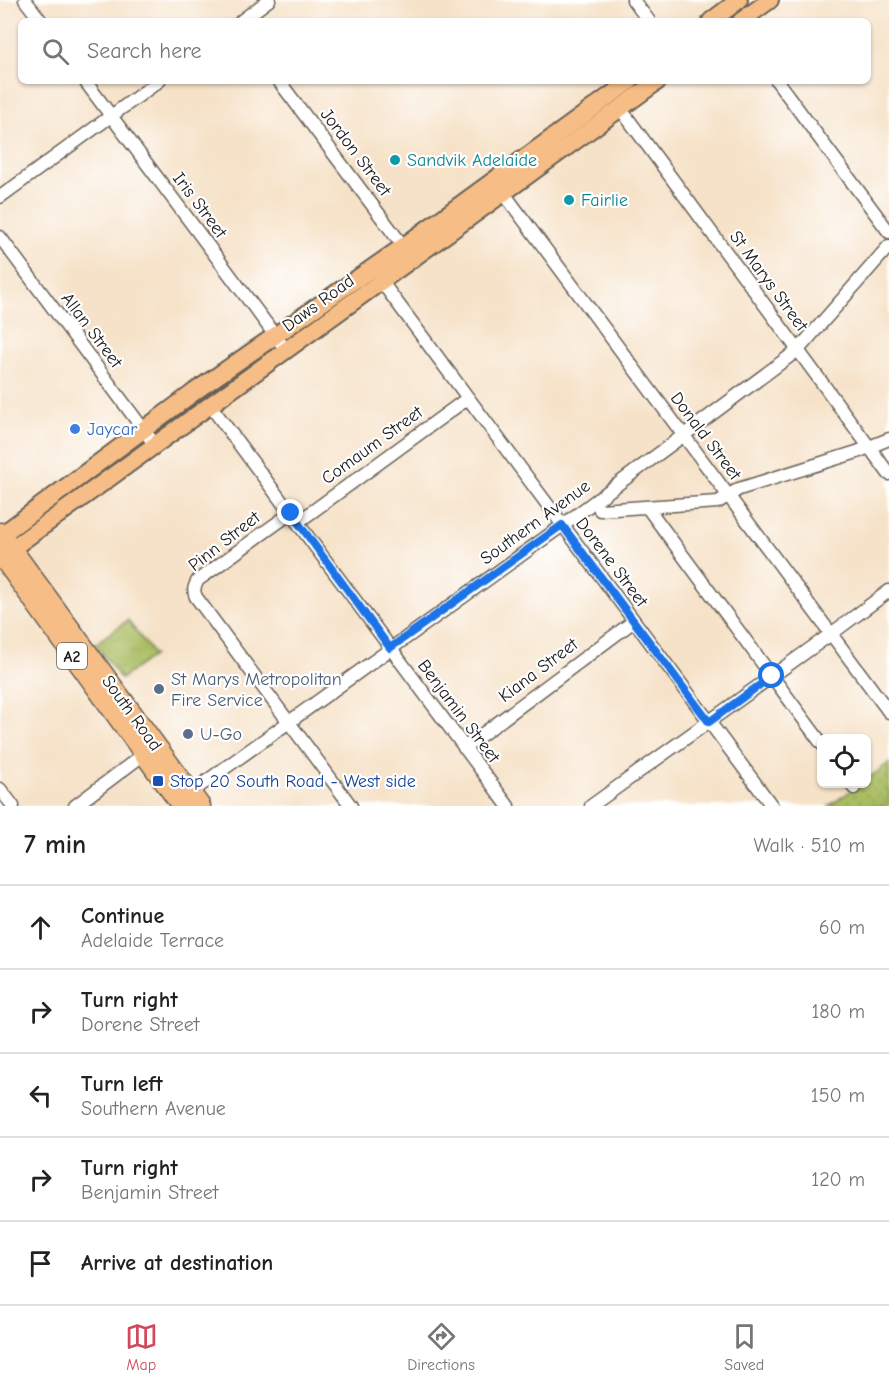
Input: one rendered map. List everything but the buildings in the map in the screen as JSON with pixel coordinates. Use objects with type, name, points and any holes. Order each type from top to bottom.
[{"type":"highway","name":"South Road","points":[[2,546],[24,564],[150,750]]},
{"type":"highway","name":"South Road","points":[[2,546],[188,802]]},
{"type":"main road","points":[[729,16],[739,0]]},
{"type":"main road","points":[[745,18],[770,0]]},
{"type":"main road","name":"Daws Road","points":[[2,546],[39,529],[381,281],[626,84]]},
{"type":"main road","name":"Daws Road","points":[[2,546],[144,430],[275,335],[404,246],[499,187],[654,84]]},
{"type":"main road","points":[[24,564],[30,537],[39,529]]},
{"type":"street","points":[[26,0],[39,18]]},
{"type":"street","points":[[244,18],[269,0]]},
{"type":"street","points":[[633,0],[647,18]]},
{"type":"street","name":"Iris Street","points":[[87,84],[286,350]]},
{"type":"street","points":[[0,197],[155,84]]},
{"type":"street","name":"Jordon Street","points":[[281,84],[404,246]]},
{"type":"street","points":[[779,84],[889,232]]},
{"type":"street","name":"St Marys Street","points":[[620,108],[889,474]]},
{"type":"street","name":"Donald Street","points":[[499,187],[889,712]]},
{"type":"street","name":"Allan Street","points":[[0,237],[155,445]]},
{"type":"street","name":"Southern Avenue","points":[[188,802],[289,722],[562,525],[798,350],[889,246]]},
{"type":"street","name":"Dorene Street","points":[[381,281],[771,806]]},
{"type":"street","name":"Comaum Street","points":[[294,517],[468,398]]},
{"type":"street","name":"Benjamin Street","points":[[210,405],[508,806]]},
{"type":"street","points":[[600,510],[718,502],[739,489],[869,448],[889,439]]},
{"type":"street","points":[[647,507],[817,737]]},
{"type":"street","name":"Pinn Street","points":[[294,517],[198,580],[194,591],[196,597],[351,806]]},
{"type":"street","points":[[596,805],[889,591]]},
{"type":"street","name":"Kiana Street","points":[[464,748],[634,621]]},
{"type":"street","points":[[75,806],[150,750]]},
{"type":"street","points":[[0,789],[13,806]]},
{"type":"green space","points":[[128,620],[154,655],[121,679],[95,644]]},
{"type":"green space","points":[[889,763],[889,806],[829,806],[854,788],[871,788],[871,776]]},
{"type":"place","name":"Sandvik Adelaide","points":[[395,160]]},
{"type":"place","name":"Fairlie","points":[[569,200]]},
{"type":"place","name":"Jaycar","points":[[75,429]]},
{"type":"place","name":"St Marys Metropolitan Fire Service","points":[[159,689]]},
{"type":"place","name":"U-Go","points":[[188,734]]},
{"type":"place","name":"Stop 20 South Road - West side","points":[[158,781]]},
{"type":"route","points":[[291,513],[390,648],[562,525],[709,722],[772,676]]}]
